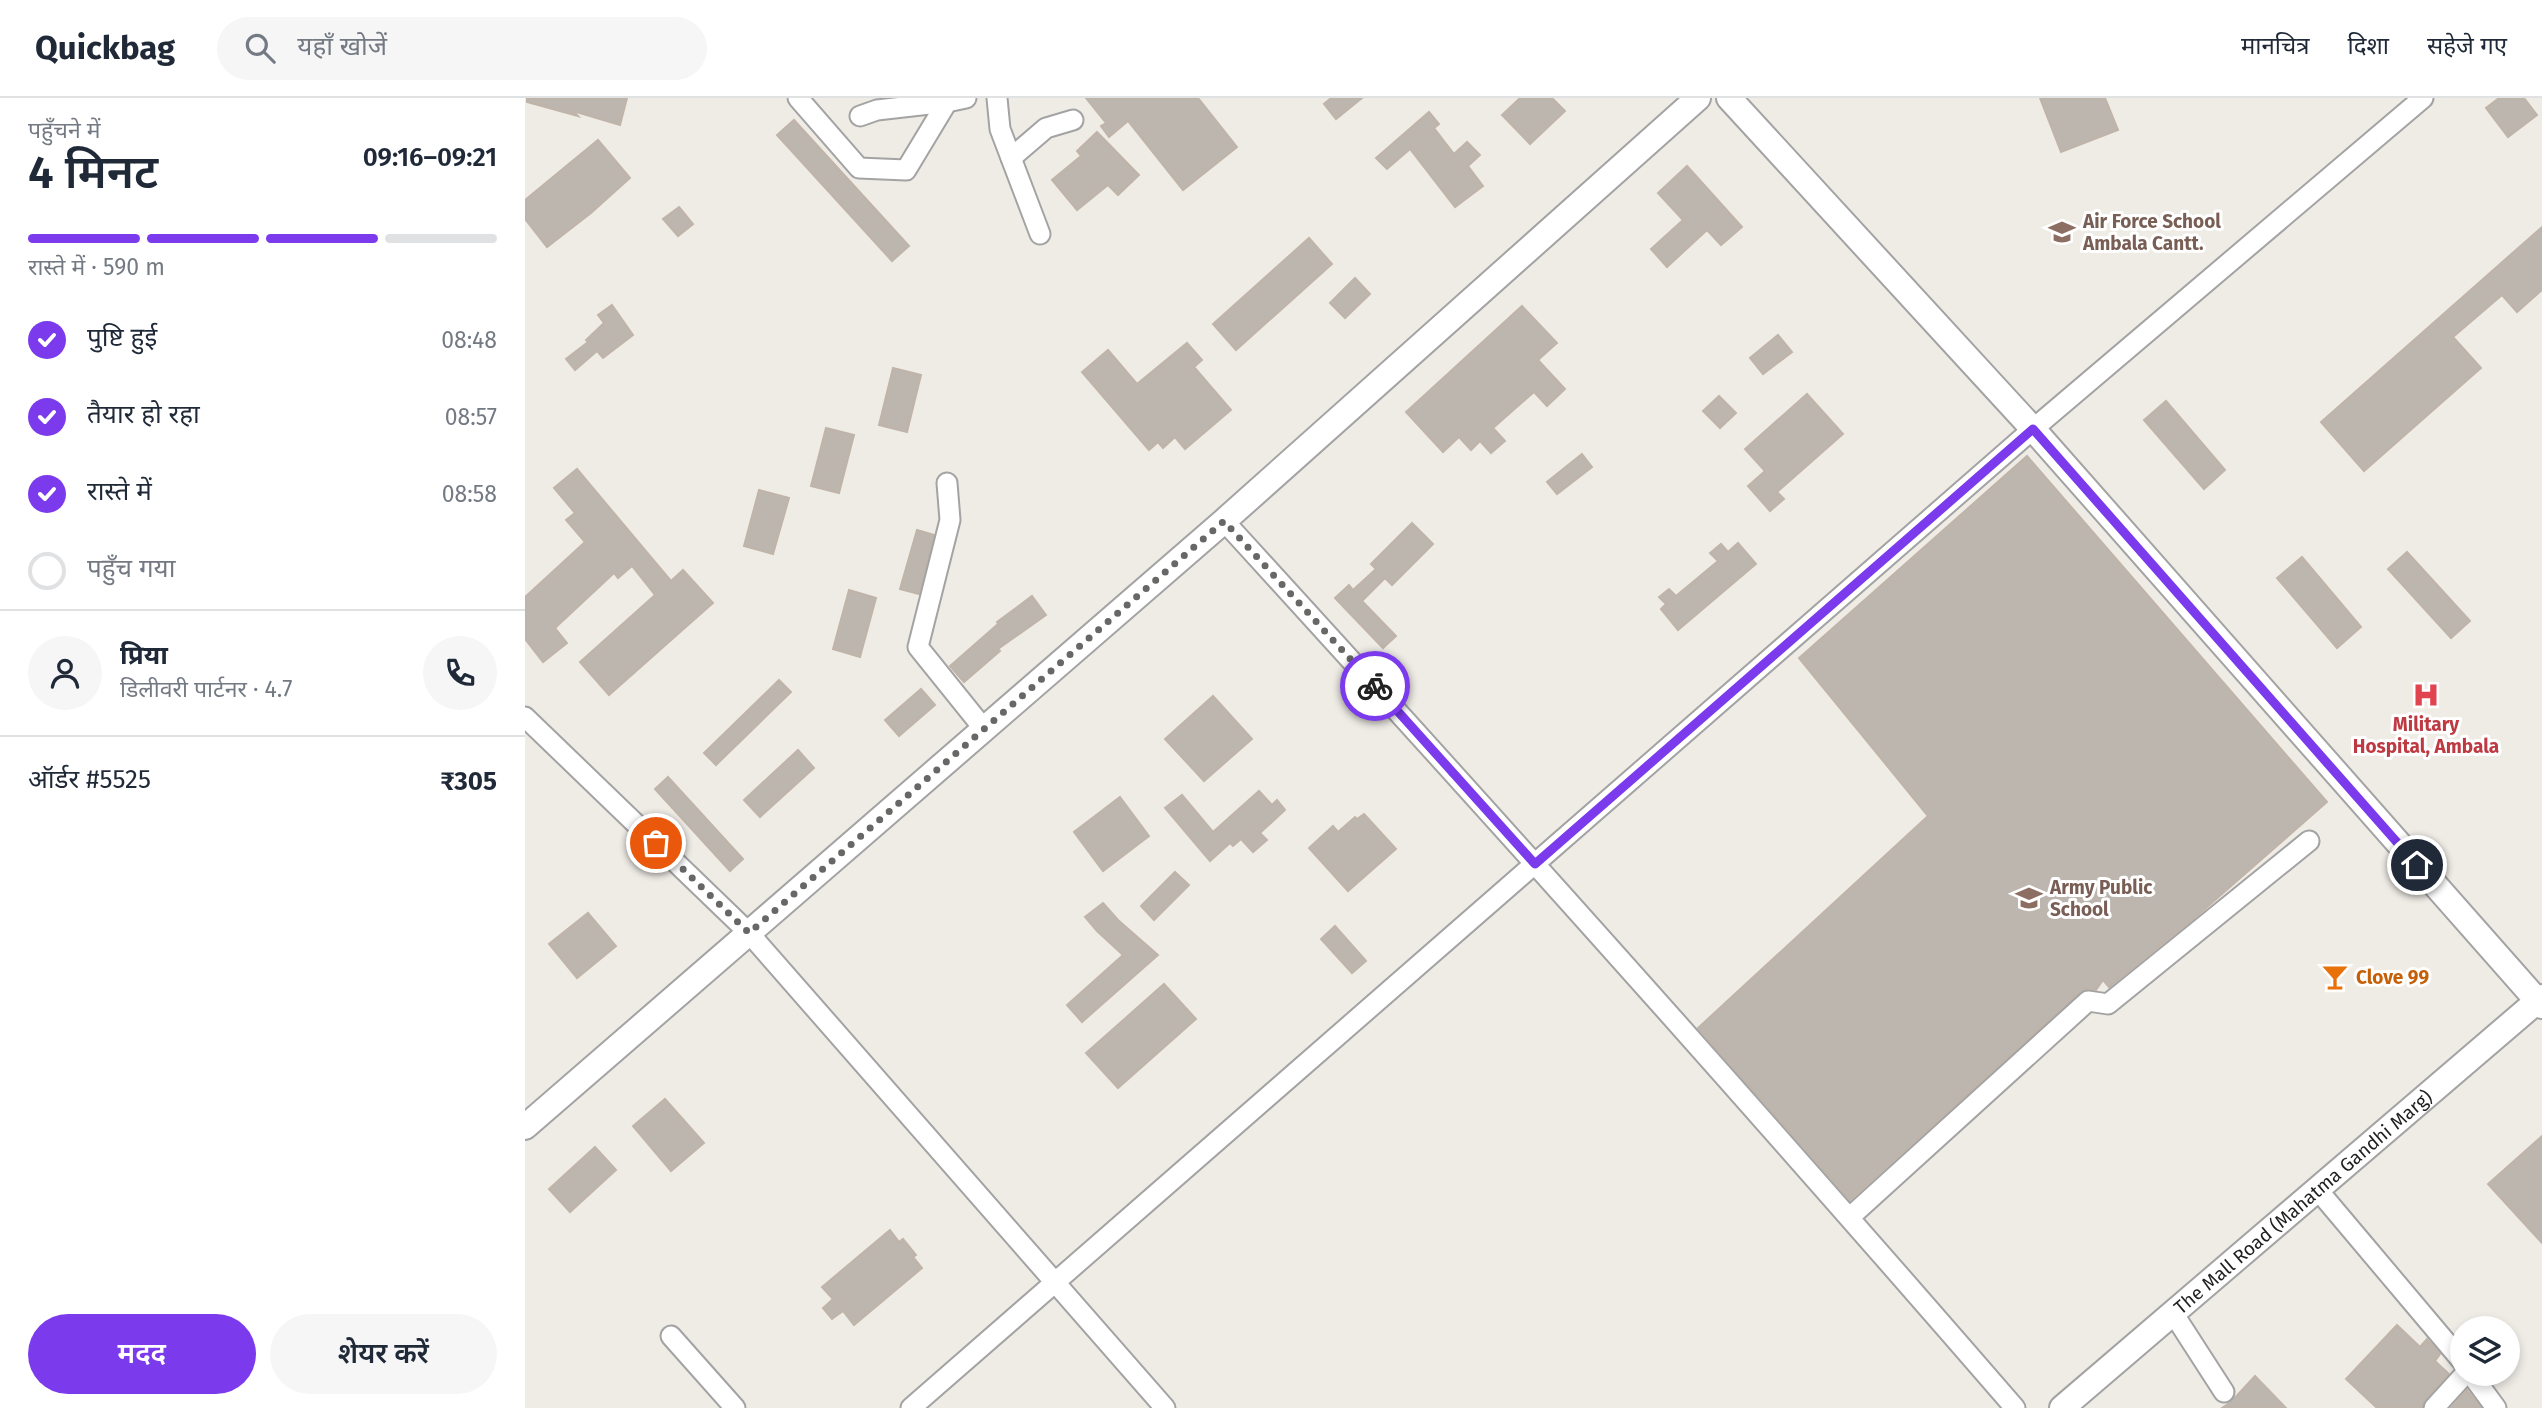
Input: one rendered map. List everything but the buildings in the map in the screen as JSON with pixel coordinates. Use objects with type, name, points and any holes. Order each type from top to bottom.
[{"type":"street","points":[[798,98],[859,168],[906,170],[956,100]]},
{"type":"street","points":[[997,98],[1000,130],[1040,234]]},
{"type":"street","points":[[525,1127],[1224,521],[1698,98]]},
{"type":"street","points":[[1729,98],[2033,429],[2540,1001]]},
{"type":"street","points":[[911,1408],[2033,429],[2423,98]]},
{"type":"street","points":[[860,116],[877,110],[956,100]]},
{"type":"street","points":[[1011,158],[1046,128],[1073,120]]},
{"type":"street","points":[[947,483],[950,520],[918,647],[985,729]]},
{"type":"street","points":[[1224,521],[1850,1217],[2015,1408]]},
{"type":"street","points":[[525,717],[749,933],[1165,1408]]},
{"type":"street","points":[[1850,1217],[2088,1001],[2108,1004],[2309,841]]},
{"type":"street","name":"The Mall Road (Mahatma Gandhi Marg)","points":[[2062,1408],[2540,1001]]},
{"type":"street","points":[[2317,1189],[2450,1347]]},
{"type":"street","points":[[2173,1313],[2224,1392]]},
{"type":"street","points":[[671,1336],[735,1408]]},
{"type":"street","points":[[2434,1408],[2454,1386]]},
{"type":"street","points":[[2480,1386],[2496,1408]]},
{"type":"way so far","points":[[656,843],[749,933],[1224,521],[1375,686]]},
{"type":"place","name":"Air Force School Ambala Cantt.","points":[[2062,232]]},
{"type":"place","name":"Military Hospital, Ambala","points":[[2426,695]]},
{"type":"place","name":"Army Public School","points":[[2029,898]]},
{"type":"place","name":"Clove 99","points":[[2335,977]]},
{"type":"route","points":[[1375,686],[1535,864],[2033,429],[2417,865]]}]
